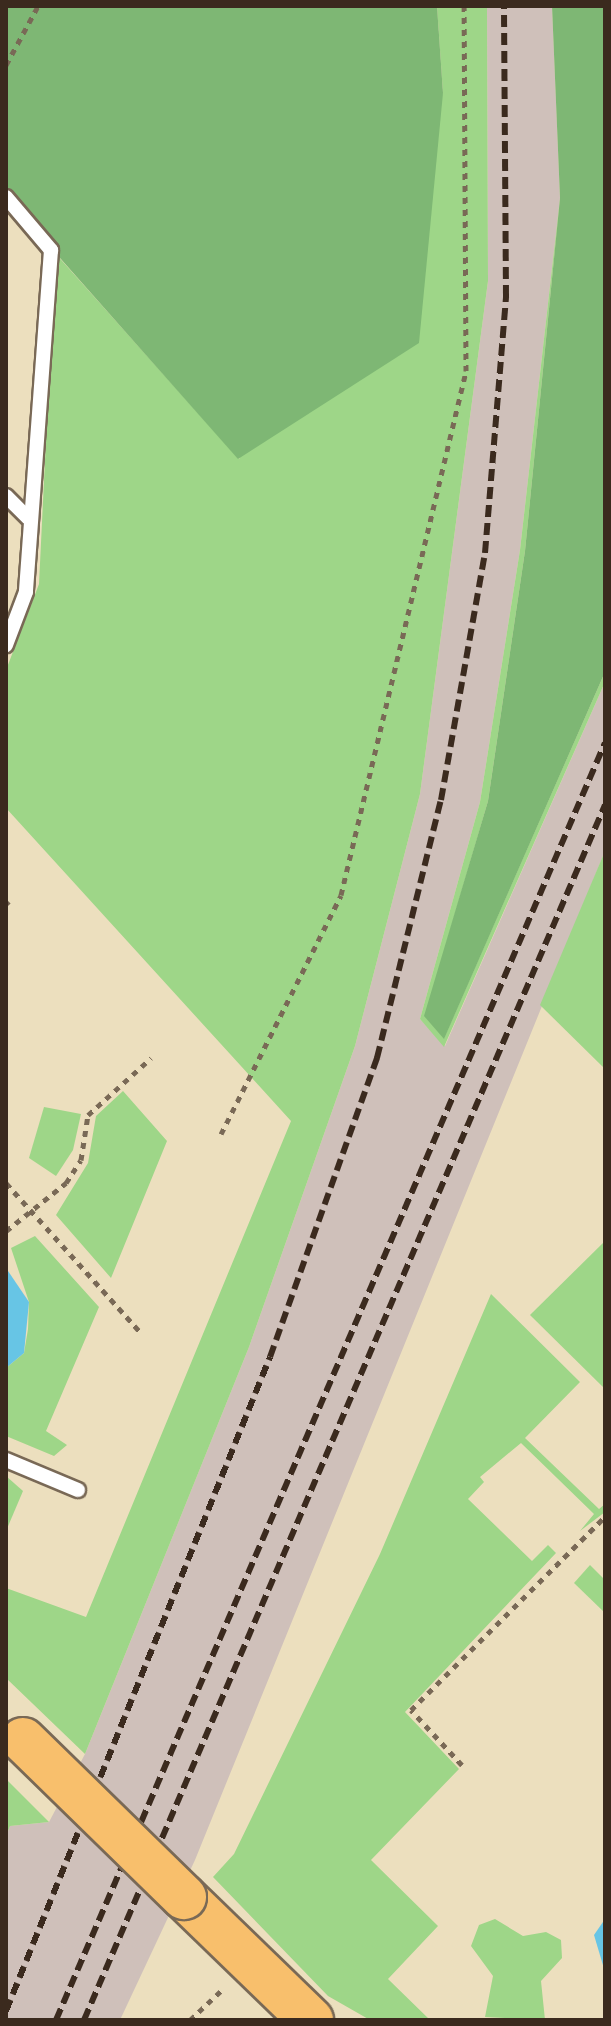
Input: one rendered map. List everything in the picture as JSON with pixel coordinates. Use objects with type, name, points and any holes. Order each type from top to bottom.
[{"type":"main road","points":[[15,1731],[311,2020]]},
{"type":"lane","points":[[6,197],[51,250],[28,518],[26,592],[6,645]]},
{"type":"lane","points":[[6,496],[28,518]]},
{"type":"lane","points":[[6,1460],[78,1490]]},
{"type":"path","points":[[6,65],[38,6]]},
{"type":"path","points":[[221,1134],[341,895],[466,371],[464,6]]},
{"type":"path","points":[[6,1231],[34,1213],[81,1160],[88,1115],[151,1058]]},
{"type":"path","points":[[6,1183],[142,1334]]},
{"type":"path","points":[[462,1765],[411,1710],[605,1517]]},
{"type":"path","points":[[190,2020],[226,1985]]},
{"type":"shaded area","points":[[487,6],[552,6],[560,198],[520,550],[480,802],[420,1019],[445,1046],[605,682],[605,851],[195,1860],[120,2020],[6,2020],[6,1836],[10,1826],[49,1822],[85,1754],[249,1347],[355,1046],[420,794],[488,281]]},
{"type":"green space","points":[[6,6],[437,6],[443,93],[419,343],[238,459],[6,197]]},
{"type":"green space","points":[[437,6],[487,6],[488,281],[420,794],[355,1046],[249,1347],[85,1754],[6,1678],[6,1588],[86,1617],[291,1121],[6,808],[6,670],[39,584],[55,253],[239,459],[443,93]]},
{"type":"green space","points":[[552,6],[605,6],[605,672],[444,1039],[424,1016],[488,801],[525,551],[560,198]]},
{"type":"green space","points":[[560,198],[525,551],[488,801],[425,1016],[444,1038],[605,672],[605,682],[444,1047],[420,1019],[480,802],[520,550]]},
{"type":"green space","points":[[605,851],[605,1069],[540,1005]]},
{"type":"green space","points":[[123,1091],[167,1141],[111,1278],[56,1215],[88,1163],[96,1116]]},
{"type":"green space","points":[[44,1107],[81,1114],[73,1150],[56,1176],[29,1158]]},
{"type":"green space","points":[[35,1236],[99,1307],[46,1431],[67,1445],[54,1456],[6,1436],[6,1368],[24,1353],[29,1302],[11,1248]]},
{"type":"green space","points":[[605,1241],[605,1389],[530,1315]]},
{"type":"green space","points":[[491,1294],[580,1382],[525,1438],[599,1509],[605,1504],[605,1512],[580,1531],[594,1514],[521,1443],[480,1477],[484,1482],[468,1499],[532,1561],[548,1545],[556,1553],[405,1712],[459,1769],[371,1860],[438,1926],[388,1979],[430,2020],[370,2020],[328,1996],[213,1877],[234,1854],[380,1554]]},
{"type":"green space","points":[[6,1476],[23,1491],[6,1531]]},
{"type":"green space","points":[[590,1565],[605,1580],[605,1613],[574,1583]]},
{"type":"green space","points":[[6,1779],[49,1822],[10,1826],[6,1836]]},
{"type":"green space","points":[[495,1919],[523,1936],[546,1932],[561,1940],[562,1958],[541,1981],[545,2020],[485,2017],[493,1976],[471,1946],[479,1925]]},
{"type":"water","points":[[6,1268],[29,1302],[24,1353],[6,1368]]},
{"type":"water","points":[[605,1919],[605,1972],[594,1935]]},
{"type":"railway","points":[[6,2011],[270,1357],[377,1058],[441,800],[485,553],[506,297],[504,6]]},
{"type":"railway","points":[[56,2020],[605,743]]},
{"type":"railway","points":[[84,2020],[605,805]]}]
